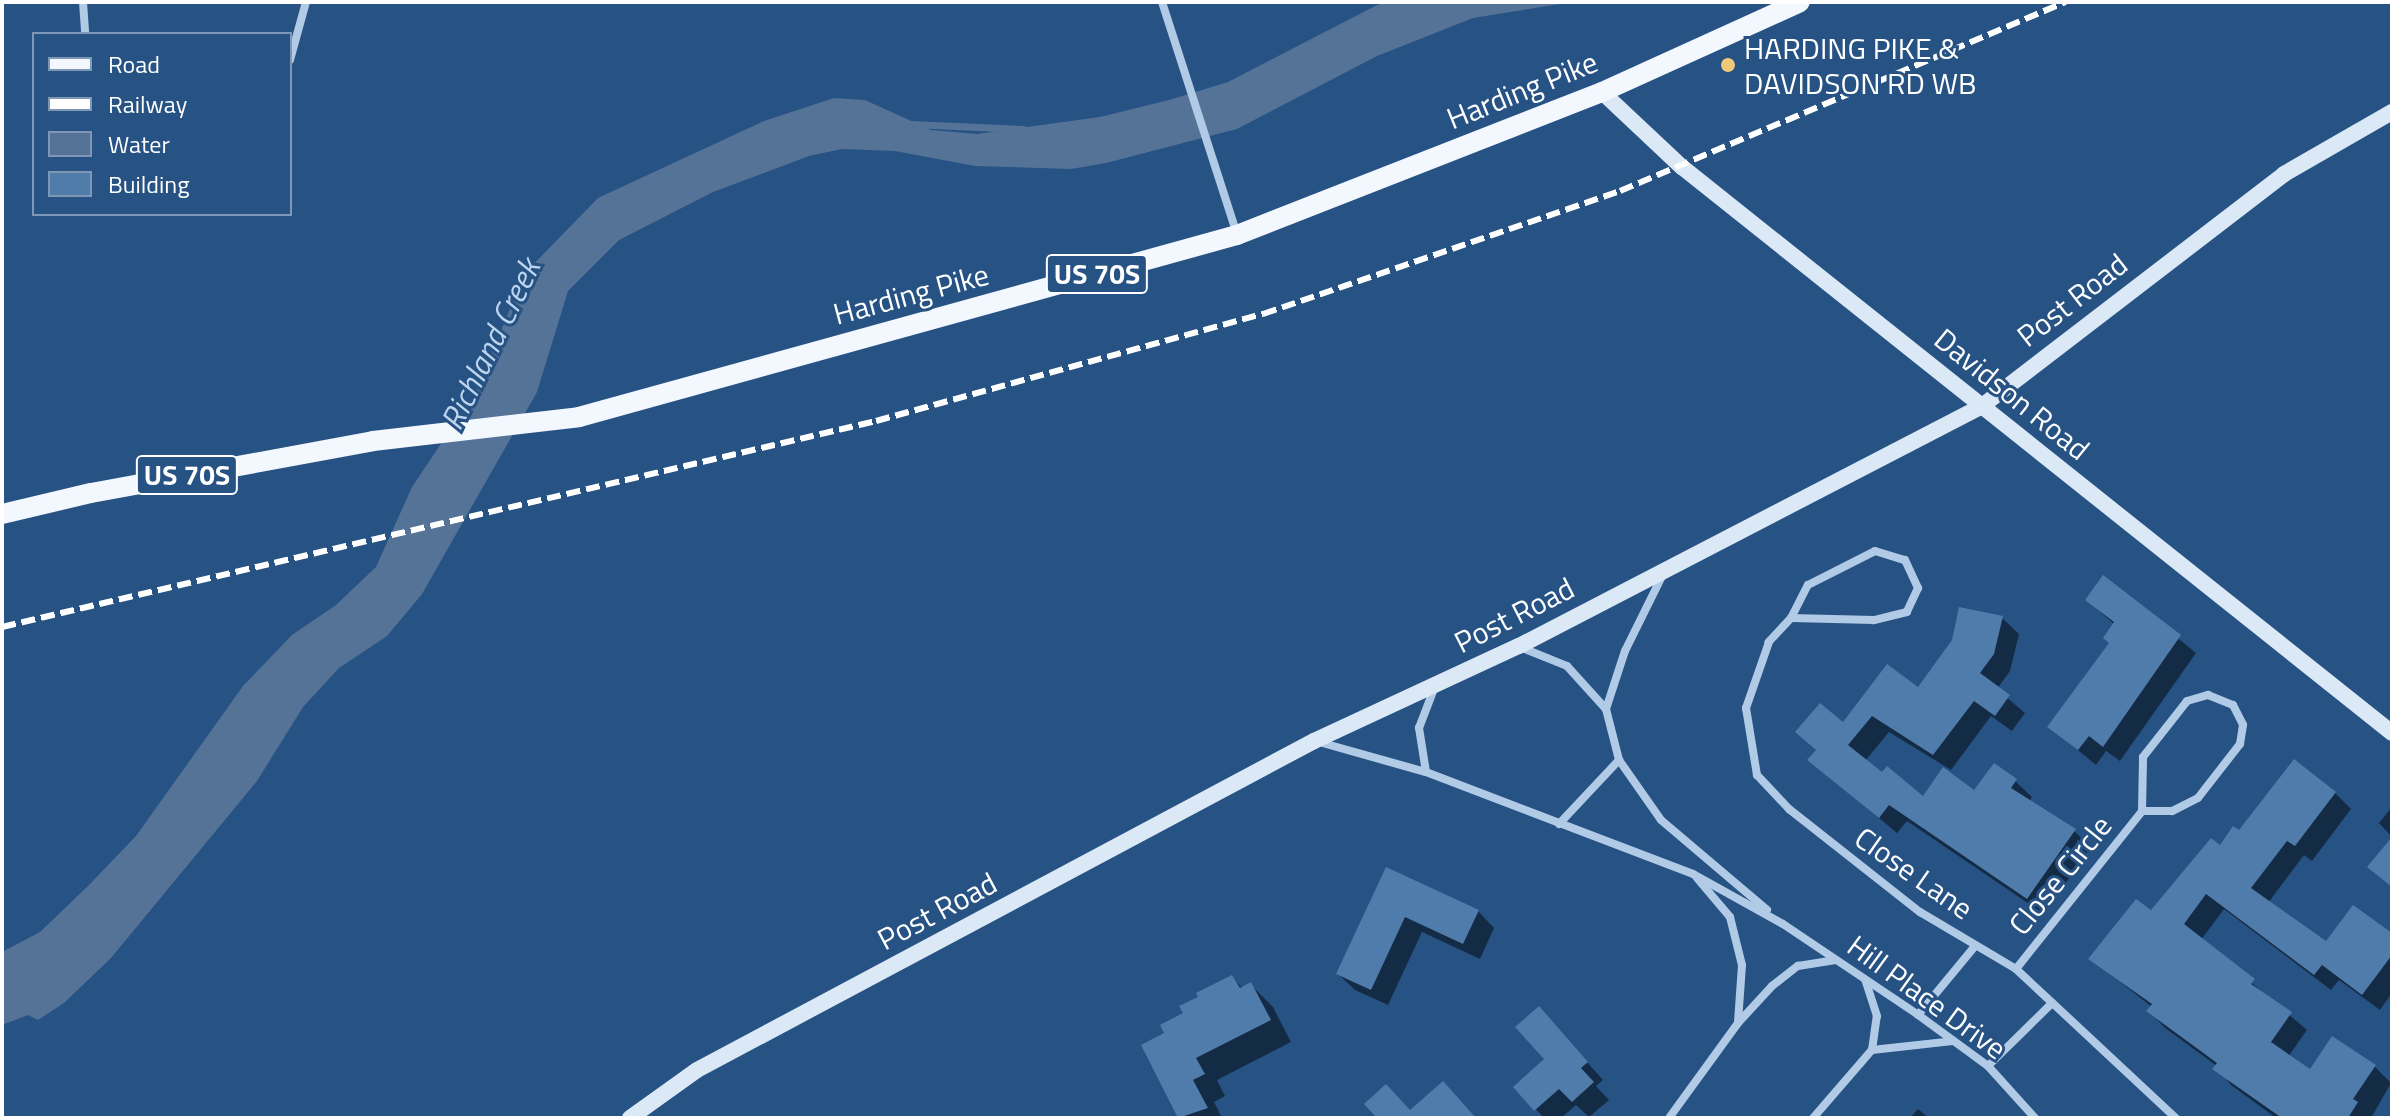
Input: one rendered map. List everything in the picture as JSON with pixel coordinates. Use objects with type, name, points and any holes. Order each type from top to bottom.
[{"type":"main road","name":"Harding Pike","points":[[2,514],[91,493],[373,441],[579,417],[1237,235],[1602,92],[1800,2]]},
{"type":"street","points":[[83,2],[85,32]]},
{"type":"street","points":[[292,53],[306,2]]},
{"type":"street","points":[[1162,2],[1237,235]]},
{"type":"street","name":"Davidson Road","points":[[1602,92],[1682,167],[2392,733]]},
{"type":"street","name":"Post Road","points":[[630,1118],[697,1070],[1314,741],[1519,646],[1982,406],[2284,174],[2392,112]]},
{"type":"street","name":"Close Lane","points":[[1791,618],[1874,620],[1907,612],[1918,588],[1905,560],[1875,551],[1808,585],[1791,618],[1769,642],[1751,687],[1746,708],[1757,775],[1831,843],[1920,912],[2016,969],[2176,1118]]},
{"type":"street","points":[[1606,709],[1625,651],[1667,567]]},
{"type":"street","name":"Hill Place Drive","points":[[1519,646],[1567,666],[1606,709],[1619,760],[1661,820],[1783,924]]},
{"type":"street","points":[[1426,772],[1419,728],[1435,685]]},
{"type":"street","name":"Close Circle","points":[[2016,969],[2142,811],[2143,757],[2187,701],[2208,695],[2233,705],[2243,725],[2240,744],[2198,798],[2172,811],[2142,811]]},
{"type":"street","name":"Hill Place Drive","points":[[1314,741],[1426,772],[1693,874],[1783,924],[1918,1015],[1988,1066],[2035,1118]]},
{"type":"street","points":[[1559,824],[1619,760]]},
{"type":"street","points":[[1693,874],[1730,917],[1742,965],[1738,1023]]},
{"type":"street","points":[[1918,1015],[1975,946]]},
{"type":"street","points":[[1669,1118],[1738,1023],[1798,966],[1836,960]]},
{"type":"street","points":[[1813,1118],[1872,1050],[1877,1016],[1864,979]]},
{"type":"street","points":[[1988,1066],[2052,1003]]},
{"type":"street","points":[[1872,1050],[1953,1041]]},
{"type":"water","points":[[1383,2],[1573,2],[1473,18],[1377,56],[1237,129],[1106,163],[1071,169],[975,166],[895,151],[842,149],[809,156],[713,192],[619,240],[568,291],[537,392],[422,594],[387,636],[339,668],[303,707],[257,781],[111,958],[64,1003],[38,1020],[28,1015],[2,1025],[2,952],[40,932],[89,885],[136,836],[243,686],[292,635],[336,605],[376,567],[412,487],[475,393],[525,273],[598,198],[764,121],[834,98],[865,100],[931,130],[977,134],[1100,117],[1169,100],[1228,82]]},
{"type":"building","points":[[2103,575],[2181,635],[2103,747],[2089,736],[2078,750],[2047,727],[2109,643],[2103,638],[2114,622],[2085,600]]},
{"type":"building","points":[[1959,607],[2003,616],[1994,654],[1980,673],[2010,695],[1995,716],[1974,701],[1933,755],[1872,716],[1848,745],[1882,772],[1887,766],[1923,796],[1943,767],[1974,790],[1994,763],[2017,779],[2011,788],[2076,829],[2027,899],[1889,805],[1879,818],[1807,760],[1816,750],[1795,732],[1820,703],[1843,722],[1887,664],[1918,687],[1952,640]]},
{"type":"building","points":[[2294,759],[2336,792],[2295,846],[2287,841],[2251,888],[2326,941],[2353,905],[2392,933],[2392,955],[2362,995],[2322,965],[2314,975],[2206,894],[2184,924],[2255,979],[2251,984],[2292,1012],[2271,1042],[2310,1069],[2332,1036],[2376,1065],[2353,1099],[2358,1102],[2348,1118],[2282,1118],[2212,1069],[2217,1063],[2146,1011],[2152,1004],[2088,959],[2136,899],[2151,910],[2211,838],[2220,845],[2233,826],[2239,830]]},
{"type":"building","points":[[2392,837],[2392,887],[2367,867]]},
{"type":"building","points":[[1386,867],[1479,910],[1463,944],[1405,917],[1371,990],[1336,974]]},
{"type":"building","points":[[1232,975],[1240,988],[1251,982],[1271,1020],[1196,1058],[1205,1074],[1193,1080],[1208,1108],[1178,1118],[1141,1045],[1164,1033],[1160,1025],[1183,1013],[1179,1006],[1198,997],[1196,993]]},
{"type":"building","points":[[1539,1006],[1588,1062],[1581,1068],[1594,1082],[1572,1102],[1559,1089],[1534,1111],[1513,1087],[1544,1059],[1515,1027]]},
{"type":"building","points":[[1443,1081],[1476,1118],[1377,1118],[1364,1104],[1386,1084],[1410,1110]]},
{"type":"waterway","name":"Richland Creek","points":[[911,124],[1023,129]]},
{"type":"railway","points":[[2,627],[876,421],[1263,314],[1620,191],[2066,2]]},
{"type":"place","name":"HARDING PIKE & DAVIDSON RD WB","points":[[1728,65]]}]
